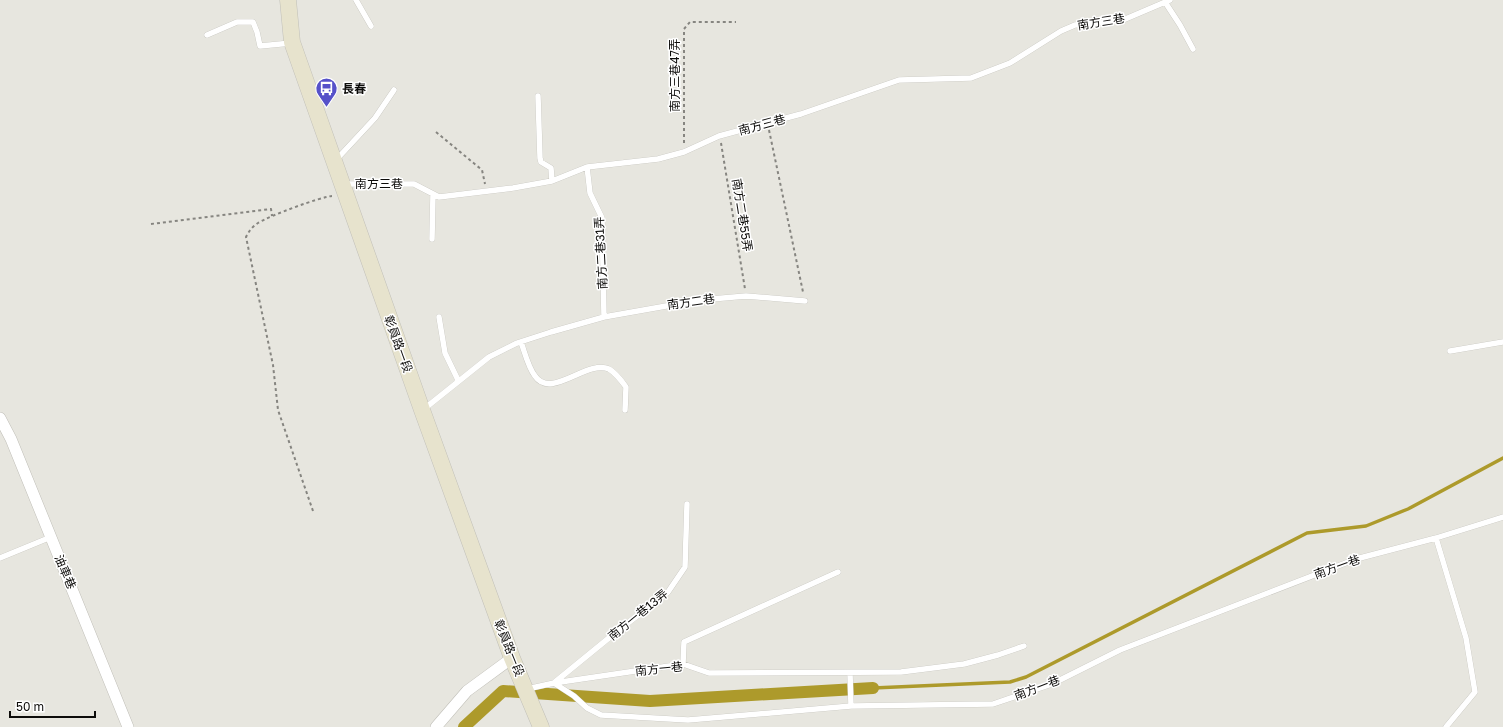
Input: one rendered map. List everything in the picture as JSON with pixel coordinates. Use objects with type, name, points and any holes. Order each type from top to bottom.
[{"type":"main road","name":"彰員路一段","points":[[288,0],[292,42],[334,163],[512,658],[534,712],[542,727]]},
{"type":"street","name":"油車巷","points":[[0,418],[11,439],[128,727]]},
{"type":"street","points":[[436,727],[467,691],[512,658]]},
{"type":"lane","points":[[356,0],[371,26]]},
{"type":"lane","points":[[1168,1],[1193,49]]},
{"type":"lane","name":"南方三巷","points":[[344,189],[414,184],[438,197],[552,181],[587,167],[658,159],[684,152],[719,136],[801,114],[899,80],[971,78],[1010,63],[1061,31],[1074,25],[1123,20],[1168,1]]},
{"type":"lane","points":[[208,35],[237,22],[253,22],[260,46],[292,42]]},
{"type":"lane","points":[[334,163],[375,118],[394,90]]},
{"type":"lane","points":[[538,96],[540,158],[541,162],[550,168],[552,181]]},
{"type":"lane","name":"南方二巷31弄","points":[[587,167],[590,193],[602,218],[604,318]]},
{"type":"lane","points":[[432,239],[433,194]]},
{"type":"lane","name":"南方二巷","points":[[422,410],[489,357],[521,342],[550,332],[604,318],[700,300],[746,296],[805,301]]},
{"type":"lane","points":[[439,317],[446,353],[458,380]]},
{"type":"lane","points":[[521,342],[535,378],[545,383],[555,384],[582,372],[598,368],[608,369],[617,375],[626,386],[624,410]]},
{"type":"lane","points":[[1450,351],[1503,342]]},
{"type":"lane","name":"南方一巷13弄","points":[[554,683],[668,592],[685,567],[688,504]]},
{"type":"lane","name":"南方一巷","points":[[554,683],[574,696],[587,708],[601,715],[688,720],[851,706],[993,704],[1052,684],[1120,650],[1356,559],[1436,538],[1503,517]]},
{"type":"lane","points":[[0,558],[51,537]]},
{"type":"lane","points":[[1436,538],[1466,638],[1475,692],[1446,727]]},
{"type":"lane","points":[[683,664],[684,642],[838,572]]},
{"type":"lane","name":"南方一巷","points":[[524,686],[683,664],[709,673],[901,672],[964,664],[1024,646]]},
{"type":"lane","points":[[850,673],[851,706]]},
{"type":"path","name":"南方三巷47弄","points":[[684,152],[684,29],[690,22],[736,22]]},
{"type":"path","points":[[768,123],[805,301]]},
{"type":"path","points":[[436,132],[482,170],[486,191]]},
{"type":"path","name":"南方二巷55弄","points":[[719,136],[746,296]]},
{"type":"path","points":[[312,511],[278,410],[273,365],[246,237],[249,230],[272,216],[344,189]]},
{"type":"path","points":[[151,224],[271,209],[272,216]]},
{"type":"waterway","points":[[873,688],[1010,682],[1026,677],[1307,533],[1366,526],[1408,509],[1503,458]]},
{"type":"waterway","points":[[464,727],[503,691],[650,701],[873,688]]},
{"type":"place","name":"長春","points":[[326,108]]}]
